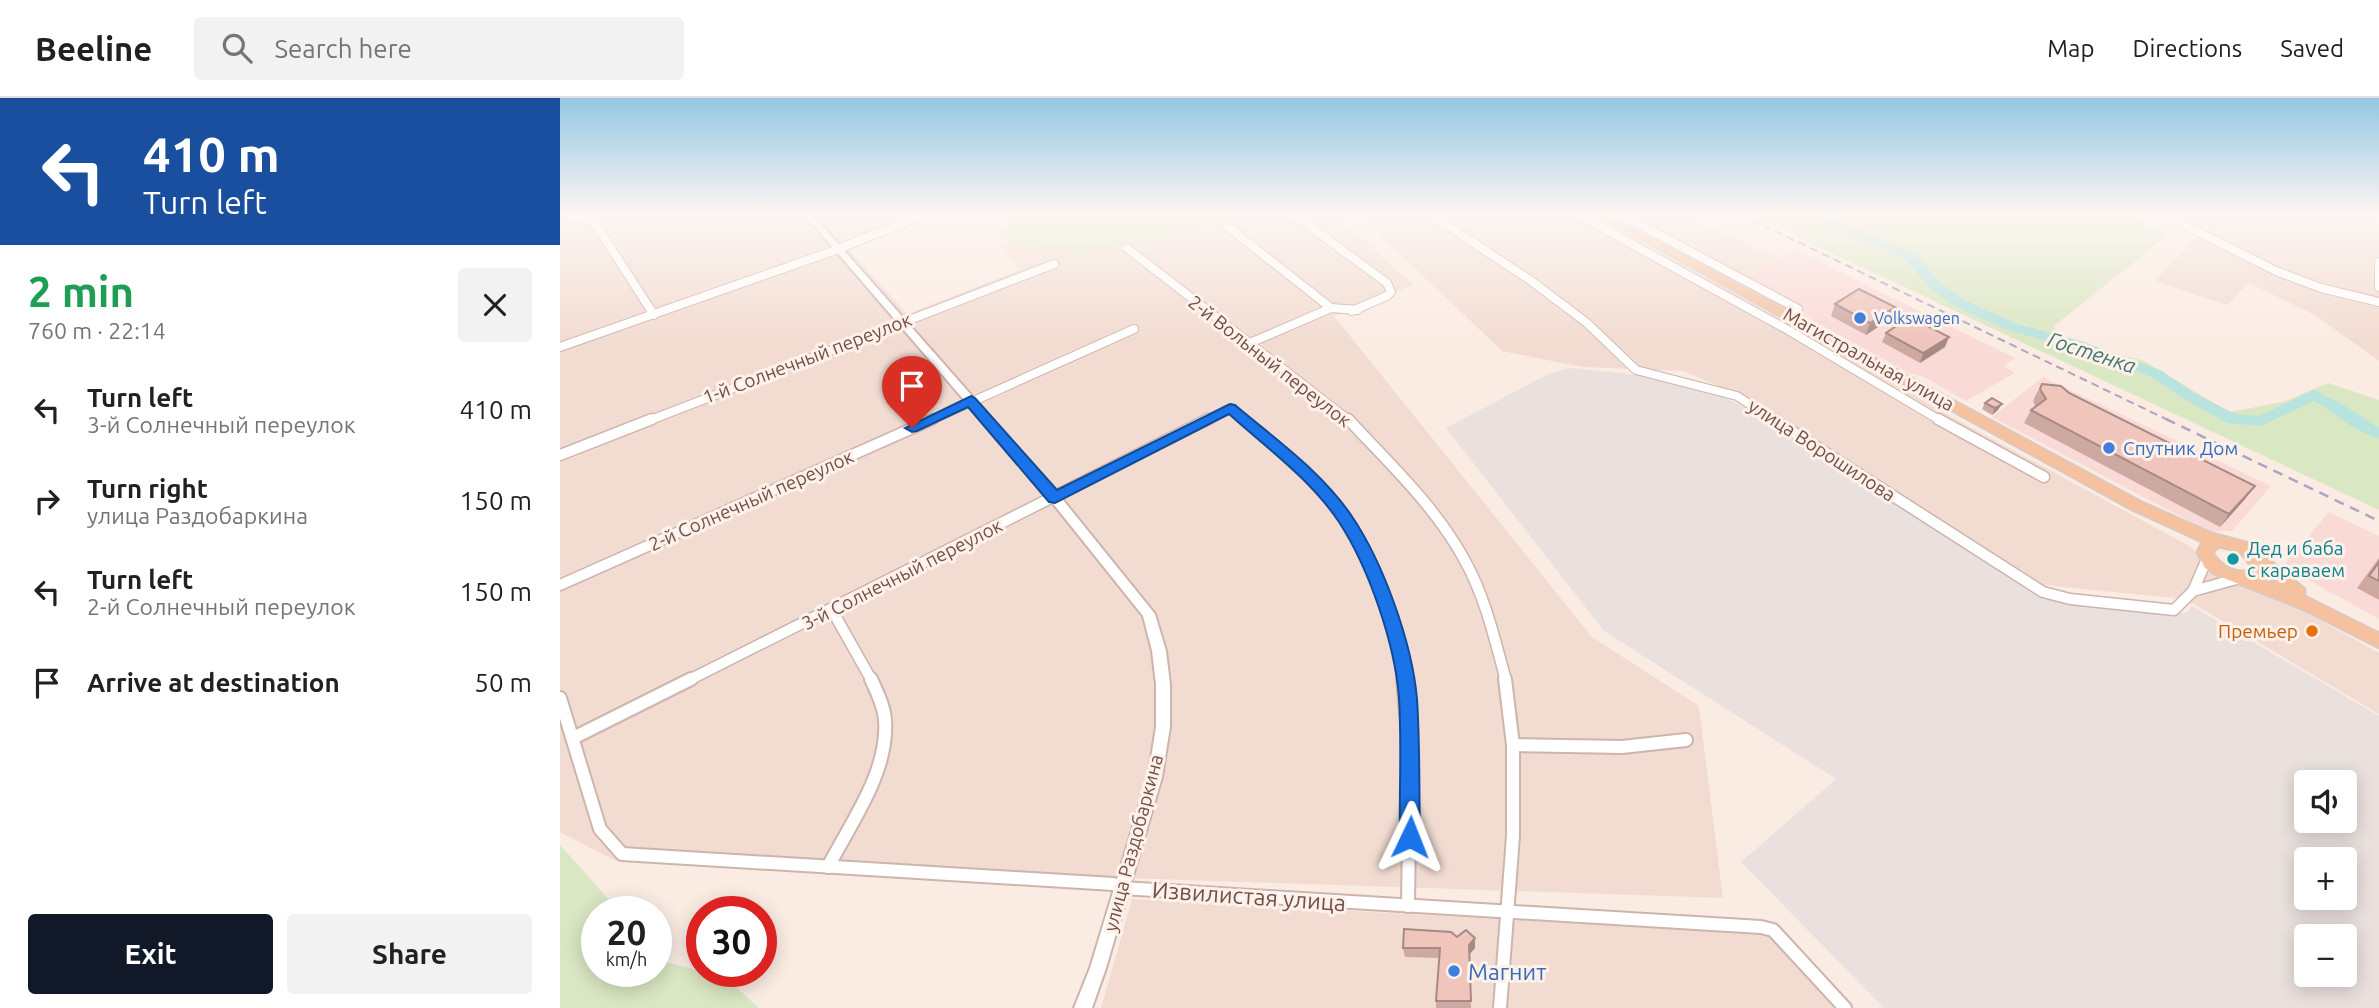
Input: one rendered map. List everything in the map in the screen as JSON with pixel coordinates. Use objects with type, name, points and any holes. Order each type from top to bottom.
[{"type":"main road","name":"Магистральная улица","points":[[1680,256],[2137,506],[2217,541],[2238,545],[2285,583],[2336,617],[2379,641]]},
{"type":"main road","name":"Магистральная улица","points":[[2137,506],[2222,571],[2336,617]]},
{"type":"main road","points":[[2207,557],[2207,546],[2217,541]]},
{"type":"main road","points":[[2243,578],[2259,572],[2258,560]]},
{"type":"street","points":[[616,256],[654,315]]},
{"type":"street","points":[[560,347],[817,256]]},
{"type":"street","name":"улица Раздобаркина","points":[[845,256],[1055,498],[1149,614],[1163,684],[1163,727],[1155,777],[1083,1008]]},
{"type":"street","name":"2-й Вольный переулок","points":[[1138,256],[1343,413],[1432,511],[1465,560],[1494,635],[1508,690],[1513,745],[1513,835],[1504,915],[1500,1008]]},
{"type":"street","points":[[1265,256],[1331,308],[1352,311],[1372,307]]},
{"type":"street","points":[[1351,256],[1387,283],[1391,292],[1387,297],[1352,311]]},
{"type":"street","name":"улица Ворошилова","points":[[1494,256],[1587,323],[1636,370],[1737,396],[2046,593],[2070,599],[2164,610],[2178,608],[2193,591]]},
{"type":"street","points":[[1654,256],[2044,477]]},
{"type":"street","points":[[1700,256],[1798,309],[1788,314]]},
{"type":"street","points":[[2247,256],[2321,288],[2379,302]]},
{"type":"street","points":[[2379,262],[2379,288]]},
{"type":"street","name":"1-й Солнечный переулок","points":[[560,455],[1054,264]]},
{"type":"street","points":[[1517,281],[1530,280]]},
{"type":"street","points":[[1250,343],[1331,308]]},
{"type":"street","name":"2-й Солнечный переулок","points":[[560,585],[1135,329]]},
{"type":"street","name":"3-й Солнечный переулок","points":[[573,738],[1230,408],[1308,476],[1345,518],[1376,579],[1394,628],[1408,696],[1411,791],[1408,906]]},
{"type":"street","points":[[2193,591],[2207,557]]},
{"type":"street","points":[[2193,591],[2207,585],[2243,578]]},
{"type":"street","points":[[828,867],[881,760],[886,720],[870,678],[832,610]]},
{"type":"street","name":"Извилистая улица","points":[[560,698],[600,829],[622,854],[1113,884],[1122,888],[1408,906],[1504,915],[1761,927],[1773,930],[1845,1008]]},
{"type":"street","points":[[1513,745],[1606,748],[1655,746],[1686,740]]},
{"type":"shaded area","points":[[560,256],[856,256],[907,314],[1019,270],[1008,256],[1382,256],[1413,285],[1334,316],[1592,637],[1699,706],[1723,898],[616,861],[560,832]]},
{"type":"shaded area","points":[[1403,256],[1774,256],[1777,258],[1739,280],[1806,317],[1795,325],[1950,416],[2191,547],[2215,573],[2262,588],[2379,653],[2379,714],[2185,599],[2031,584],[1768,408],[1684,371],[1582,367],[1502,351]]},
{"type":"shaded area","points":[[1781,256],[1809,256],[2015,358],[2004,366],[2015,373],[1966,401],[1924,377],[1907,372],[1739,280]]},
{"type":"shaded area","points":[[2178,256],[2379,256],[2379,361],[2315,315],[2248,283],[2227,305],[2154,281]]},
{"type":"shaded area","points":[[1570,368],[1689,380],[1782,426],[2050,600],[2186,613],[2192,606],[2379,716],[2379,1008],[1884,1008],[1741,862],[1836,779],[1604,631],[1446,428],[1550,373]]},
{"type":"shaded area","points":[[2043,377],[2271,486],[2232,531],[2208,531],[1992,417]]},
{"type":"shaded area","points":[[2329,512],[2379,536],[2379,619],[2283,566]]},
{"type":"shaded area","points":[[1132,899],[1770,934],[1836,1008],[1101,1008]]},
{"type":"green space","points":[[1839,256],[2141,256],[2054,326],[2058,334],[2073,342],[2144,361],[2229,412],[2283,402],[2328,383],[2379,400],[2379,510]]},
{"type":"green space","points":[[560,845],[606,896],[581,896],[581,987],[672,987],[672,964],[686,967],[686,987],[736,987],[759,1008],[560,1008]]},
{"type":"building","points":[[1859,289],[1895,307],[1870,323],[1835,304]]},
{"type":"building","points":[[1910,317],[1949,337],[1923,353],[1886,333]]},
{"type":"building","points":[[2042,384],[2061,386],[2069,393],[2255,486],[2229,514],[2031,410],[2046,399],[2040,389]]},
{"type":"building","points":[[1992,398],[2002,404],[1995,408],[1985,403]]},
{"type":"building","points":[[2379,562],[2379,581],[2369,576]]},
{"type":"building","name":"Магнит","points":[[1404,929],[1451,932],[1457,937],[1466,930],[1475,938],[1469,945],[1471,1001],[1436,1001],[1440,948],[1403,948]]},
{"type":"waterway","name":"Гостенка","points":[[1910,256],[1934,285],[1960,303],[2012,327],[2079,345],[2157,374],[2189,396],[2232,419],[2261,421],[2314,395],[2339,408],[2370,431],[2379,433]]},
{"type":"railway","points":[[1828,256],[2170,421]]},
{"type":"railway","points":[[2166,419],[2379,521]]},
{"type":"place","name":"Volkswagen","points":[[1860,318]]},
{"type":"place","name":"Спутник Дом","points":[[2109,448]]},
{"type":"place","name":"Дед и баба с караваем","points":[[2233,559]]},
{"type":"place","name":"Премьер","points":[[2312,631]]},
{"type":"place","name":"Магнит","points":[[1454,971]]},
{"type":"route","points":[[912,428],[971,401],[1055,498],[1230,408],[1308,476],[1345,518],[1372,567],[1394,628],[1408,696],[1410,837]]}]
